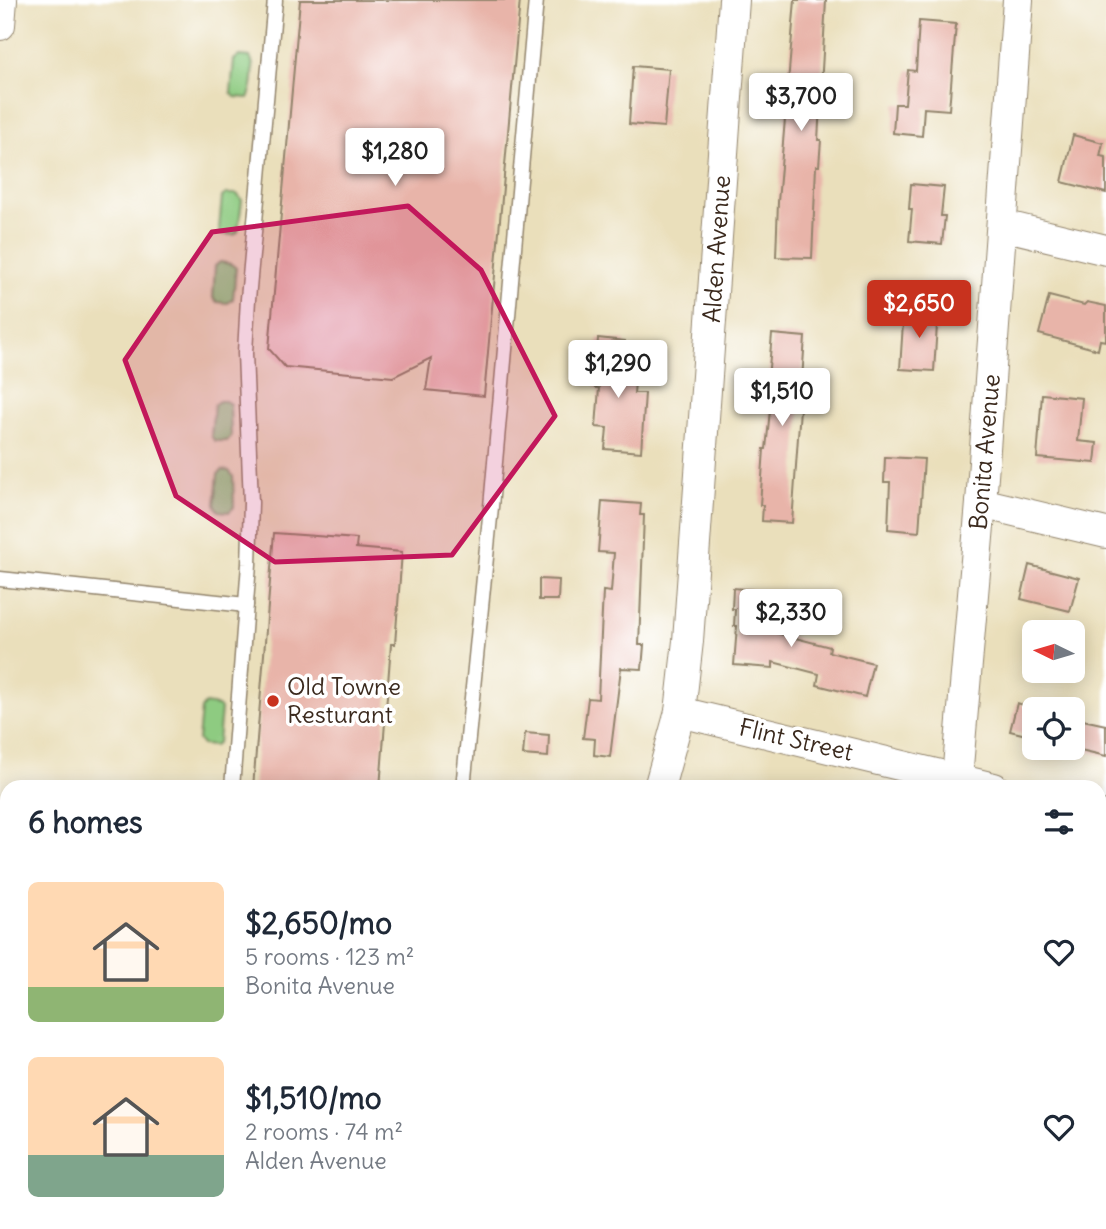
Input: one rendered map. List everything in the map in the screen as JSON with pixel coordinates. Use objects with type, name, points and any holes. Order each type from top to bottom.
[{"type":"street","points":[[0,25],[2,0]]},
{"type":"street","name":"Alden Avenue","points":[[661,780],[680,712],[691,614],[734,0]]},
{"type":"street","name":"Bonita Avenue","points":[[957,778],[982,502],[1018,0]]},
{"type":"street","points":[[1002,225],[1106,250]]},
{"type":"street","points":[[982,502],[1106,533]]},
{"type":"street","name":"Flint Street","points":[[680,712],[964,780]]},
{"type":"lane","points":[[233,780],[251,503],[246,389],[248,299],[275,0]]},
{"type":"lane","points":[[464,780],[536,0]]},
{"type":"lane","points":[[0,579],[246,605]]},
{"type":"highlighted area","points":[[408,206],[481,270],[555,416],[452,555],[275,562],[176,496],[125,360],[212,232]]},
{"type":"green space","points":[[239,56],[250,57],[253,66],[248,98],[235,97],[231,92],[234,60]]},
{"type":"green space","points":[[226,194],[237,194],[242,200],[238,232],[234,235],[222,234],[219,229],[222,197]]},
{"type":"green space","points":[[220,262],[236,268],[233,299],[228,303],[217,302],[213,298],[215,266]]},
{"type":"green space","points":[[219,401],[230,404],[231,436],[227,441],[215,441],[211,436],[214,405]]},
{"type":"green space","points":[[223,470],[229,471],[233,476],[234,507],[229,512],[219,511],[215,505],[218,474]]},
{"type":"green space","points":[[205,704],[221,709],[218,743],[214,746],[202,745],[198,740],[201,709]]},
{"type":"building","points":[[300,0],[520,0],[484,396],[426,390],[431,358],[393,377],[285,367],[269,349]]},
{"type":"building","points":[[795,0],[826,0],[818,140],[821,140],[819,166],[816,166],[812,258],[776,257]]},
{"type":"building","points":[[919,21],[956,24],[949,110],[924,108],[922,136],[893,133],[895,104],[905,104],[908,70],[916,71]]},
{"type":"building","points":[[633,66],[669,69],[664,127],[629,124]]},
{"type":"building","points":[[1073,135],[1103,143],[1100,156],[1106,157],[1106,193],[1062,182]]},
{"type":"building","points":[[911,184],[944,187],[942,244],[909,241]]},
{"type":"building","points":[[1049,296],[1084,305],[1087,302],[1106,306],[1106,341],[1100,340],[1098,350],[1039,334]]},
{"type":"building","points":[[904,308],[938,310],[934,371],[900,369]]},
{"type":"building","points":[[772,334],[805,337],[792,523],[762,521],[763,505],[760,505],[772,391],[767,390]]},
{"type":"building","points":[[598,338],[625,341],[622,381],[635,382],[634,393],[645,393],[641,452],[605,449],[607,428],[596,427],[599,388],[595,388]]},
{"type":"building","points":[[1042,394],[1082,398],[1078,441],[1097,443],[1095,463],[1037,458]]},
{"type":"building","points":[[885,457],[924,459],[919,532],[888,529],[890,482],[884,482]]},
{"type":"building","points":[[602,501],[641,504],[640,515],[644,515],[639,645],[644,645],[642,669],[621,668],[610,757],[594,755],[595,739],[583,738],[588,698],[598,699],[603,591],[611,592],[614,553],[598,552]]},
{"type":"building","points":[[274,533],[357,539],[356,548],[402,552],[395,644],[391,644],[381,780],[254,780]]},
{"type":"building","points":[[1029,565],[1079,578],[1070,611],[1021,599]]},
{"type":"building","points":[[539,579],[559,580],[558,600],[539,600]]},
{"type":"building","points":[[733,588],[765,591],[762,626],[776,627],[776,633],[830,647],[829,652],[873,663],[865,697],[817,685],[819,674],[773,662],[773,668],[734,665],[737,626],[734,626],[735,609],[732,609]]},
{"type":"building","points":[[1017,703],[1022,704],[1022,734],[1010,731]]},
{"type":"building","points":[[1085,720],[1106,725],[1106,756],[1085,751]]},
{"type":"building","points":[[525,733],[549,735],[548,757],[523,755]]},
{"type":"place","name":"Old Towne Resturant","points":[[273,701]]}]
